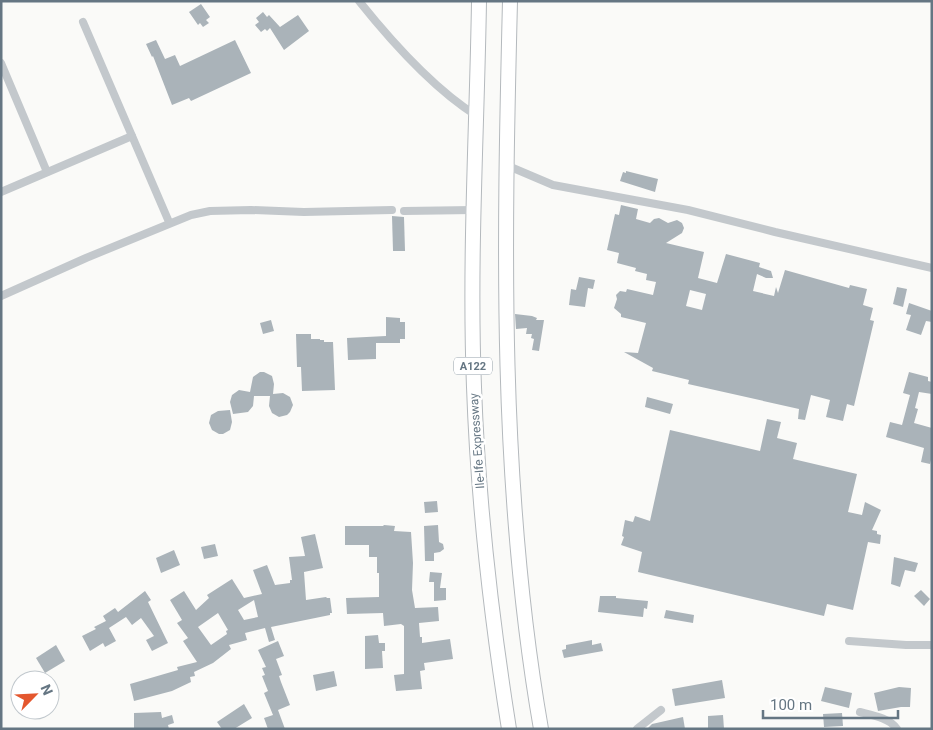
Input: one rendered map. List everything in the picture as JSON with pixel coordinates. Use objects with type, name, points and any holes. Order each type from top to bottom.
[{"type":"highway","name":"Ile-Ife Expressway","points":[[479,1],[472,311],[477,442],[494,630],[509,729]]},
{"type":"highway","name":"A122","points":[[510,1],[506,165],[507,384],[513,503],[526,635],[541,729]]},
{"type":"street","points":[[359,1],[383,30],[426,74],[454,100],[477,116]]},
{"type":"street","points":[[83,22],[169,222]]},
{"type":"street","points":[[1,62],[47,172]]},
{"type":"street","points":[[1,192],[132,136]]},
{"type":"street","points":[[506,165],[553,185],[688,210],[932,268]]},
{"type":"street","points":[[1,296],[191,214],[210,211],[251,210],[304,212],[392,210]]},
{"type":"street","points":[[404,211],[473,210]]},
{"type":"street","points":[[849,641],[932,645]]},
{"type":"street","points":[[636,729],[661,710]]},
{"type":"street","points":[[860,712],[894,724],[897,729]]},
{"type":"building","points":[[201,4],[210,17],[206,20],[209,23],[203,27],[200,23],[198,25],[189,12]]},
{"type":"building","points":[[263,12],[267,17],[269,15],[280,27],[298,15],[309,31],[284,50],[270,28],[267,31],[265,29],[261,32],[255,25],[259,22],[256,18]]},
{"type":"building","points":[[156,40],[165,59],[175,55],[180,66],[235,40],[251,73],[191,101],[189,98],[172,105],[153,56],[146,44]]},
{"type":"building","points":[[626,171],[658,179],[655,192],[620,181],[623,172],[626,173]]},
{"type":"building","points":[[621,205],[638,209],[636,219],[650,223],[654,219],[659,218],[668,223],[677,220],[682,223],[684,228],[682,233],[666,243],[704,252],[698,278],[717,283],[726,254],[760,263],[759,267],[771,271],[773,278],[766,278],[757,274],[753,291],[774,296],[776,287],[778,293],[785,270],[849,288],[850,285],[867,289],[863,305],[873,308],[870,320],[874,321],[854,406],[847,404],[843,421],[826,417],[830,400],[811,395],[805,420],[798,419],[799,409],[688,384],[689,380],[652,371],[653,368],[624,352],[638,353],[646,323],[621,317],[621,314],[614,308],[617,299],[616,295],[620,291],[626,292],[627,289],[653,295],[656,282],[646,280],[647,274],[635,271],[636,268],[617,263],[619,253],[607,250],[615,214],[619,215]],"holes":[[[690,290],[706,294],[702,310],[686,306]]]},
{"type":"building","points":[[392,216],[404,217],[405,251],[393,251]]},
{"type":"building","points":[[579,277],[595,280],[593,289],[588,288],[585,307],[569,305],[571,289],[576,290]]},
{"type":"building","points":[[897,287],[907,289],[903,307],[893,304]]},
{"type":"building","points":[[909,303],[932,311],[932,322],[926,321],[921,335],[906,330],[911,315],[906,314]]},
{"type":"building","points":[[515,314],[532,316],[537,318],[536,320],[544,320],[539,351],[532,350],[534,339],[531,338],[532,334],[526,334],[527,328],[516,329]]},
{"type":"building","points":[[386,317],[400,318],[400,322],[405,322],[405,339],[400,339],[400,343],[376,343],[376,359],[348,360],[347,338],[386,336]]},
{"type":"building","points":[[271,320],[274,331],[263,334],[260,323]]},
{"type":"building","points":[[296,334],[311,334],[311,339],[333,342],[335,390],[302,391],[301,367],[297,367]]},
{"type":"building","points":[[260,372],[272,376],[274,384],[273,394],[283,393],[290,397],[293,405],[287,415],[279,417],[272,413],[269,406],[270,396],[254,396],[253,406],[248,412],[233,414],[230,402],[232,395],[239,390],[250,392],[253,377]]},
{"type":"building","points":[[909,372],[928,377],[928,381],[932,382],[932,394],[919,392],[915,408],[918,409],[914,423],[932,428],[932,456],[930,464],[921,462],[924,448],[886,437],[890,422],[902,425],[910,395],[903,393]]},
{"type":"building","points":[[647,397],[673,404],[670,414],[645,407]]},
{"type":"building","points":[[230,410],[232,422],[230,430],[219,434],[212,430],[209,423],[211,415],[218,411]]},
{"type":"building","points":[[767,419],[781,422],[777,438],[797,443],[793,459],[857,474],[848,512],[862,515],[865,502],[881,510],[872,530],[877,531],[877,534],[881,535],[880,544],[868,542],[853,610],[827,604],[824,616],[638,572],[642,552],[621,545],[624,537],[622,536],[625,520],[633,522],[635,516],[650,521],[670,430],[760,451]]},
{"type":"building","points":[[437,501],[438,512],[425,513],[424,502]]},
{"type":"building","points":[[438,525],[439,542],[443,544],[444,549],[434,553],[434,561],[425,561],[424,526]]},
{"type":"building","points":[[345,526],[395,526],[394,531],[411,532],[412,590],[415,608],[438,607],[439,621],[419,623],[422,643],[450,639],[453,659],[424,663],[425,670],[420,671],[422,689],[396,691],[394,675],[404,674],[404,626],[401,624],[384,626],[383,613],[347,614],[346,598],[379,597],[379,573],[377,573],[377,557],[369,557],[369,545],[345,545]]},
{"type":"building","points":[[315,534],[323,568],[304,572],[306,600],[330,598],[332,613],[330,615],[271,627],[275,640],[269,642],[265,628],[245,633],[247,640],[229,645],[231,649],[213,663],[194,672],[195,676],[190,677],[191,682],[172,691],[134,701],[130,684],[178,670],[177,667],[197,662],[183,641],[188,638],[177,623],[182,620],[170,600],[184,591],[196,610],[209,598],[207,595],[232,579],[244,598],[262,594],[253,570],[267,565],[275,585],[290,583],[290,580],[292,580],[289,557],[305,556],[301,537]],"holes":[[[254,600],[258,617],[244,620],[238,610]],[[218,613],[228,630],[226,631],[227,634],[211,645],[198,627]]]},
{"type":"building","points":[[215,544],[218,556],[204,559],[201,547]]},
{"type":"building","points":[[174,550],[180,565],[161,573],[156,558]]},
{"type":"building","points":[[894,557],[918,563],[915,572],[905,570],[900,587],[891,584]]},
{"type":"building","points":[[430,572],[442,573],[440,588],[446,588],[446,600],[434,601],[434,582],[429,582]]},
{"type":"building","points":[[921,590],[930,599],[924,606],[914,596]]},
{"type":"building","points":[[145,591],[151,600],[148,602],[168,643],[152,651],[146,640],[154,636],[141,618],[132,625],[126,617],[109,628],[116,641],[105,647],[103,643],[90,651],[82,636],[106,621],[103,616],[115,608],[118,612]]},
{"type":"building","points":[[600,596],[616,596],[616,598],[648,601],[647,609],[644,608],[643,617],[598,612]]},
{"type":"building","points":[[666,610],[694,615],[693,623],[664,618]]},
{"type":"building","points":[[378,635],[379,643],[385,643],[385,651],[382,651],[383,668],[365,669],[365,636]]},
{"type":"building","points":[[592,640],[592,645],[601,643],[603,651],[564,658],[562,650],[566,649],[566,645]]},
{"type":"building","points":[[278,641],[284,656],[276,659],[282,675],[279,676],[290,705],[278,710],[285,729],[268,729],[264,718],[273,715],[264,693],[268,691],[262,676],[265,675],[262,668],[266,667],[258,650]]},
{"type":"building","points":[[56,645],[65,661],[50,670],[43,670],[36,658]]},
{"type":"building","points":[[334,671],[337,686],[316,691],[313,675]]},
{"type":"building","points":[[722,680],[725,698],[675,706],[672,689]]},
{"type":"building","points":[[825,687],[852,693],[849,708],[821,701]]},
{"type":"building","points":[[899,687],[911,688],[910,707],[878,711],[874,693]]},
{"type":"building","points":[[244,704],[252,718],[234,729],[222,729],[217,722]]},
{"type":"building","points":[[161,712],[162,718],[172,715],[174,723],[168,725],[169,729],[134,729],[134,713]]},
{"type":"building","points":[[842,713],[843,726],[824,727],[823,714]]},
{"type":"building","points":[[723,715],[724,729],[708,729],[708,716]]},
{"type":"building","points":[[683,717],[685,729],[647,729],[652,724]]}]
